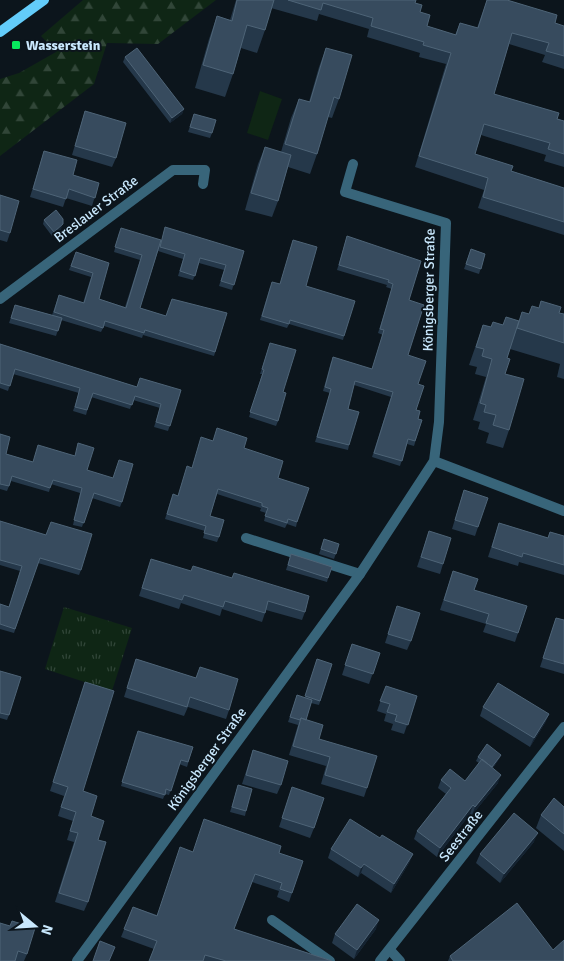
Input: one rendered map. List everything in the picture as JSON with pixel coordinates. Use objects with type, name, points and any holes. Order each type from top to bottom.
[{"type":"street","points":[[0,32],[44,0]]},
{"type":"street","name":"Königsberger Straße","points":[[76,961],[360,574],[434,461],[440,422],[446,223],[345,192],[354,164]]},
{"type":"street","name":"Breslauer Straße","points":[[0,299],[173,170],[205,170],[203,184]]},
{"type":"street","points":[[434,461],[564,510]]},
{"type":"street","points":[[246,538],[360,574]]},
{"type":"street","name":"Seestraße","points":[[380,961],[564,728]]},
{"type":"street","points":[[272,920],[330,961]]},
{"type":"street","points":[[390,950],[400,961]]},
{"type":"green space","points":[[83,0],[216,0],[158,44],[107,43],[94,84],[0,156],[0,79],[19,73],[56,52],[41,36]]},
{"type":"green space","points":[[260,91],[282,99],[268,140],[247,133]]},
{"type":"green space","points":[[64,607],[132,628],[112,691],[45,669]]},
{"type":"building","points":[[237,0],[274,0],[265,30],[247,25],[233,74],[203,65],[217,16],[232,21]]},
{"type":"building","points":[[288,0],[416,0],[415,3],[422,5],[420,12],[430,15],[427,26],[456,35],[460,23],[478,28],[487,0],[507,0],[557,15],[555,23],[564,26],[564,56],[546,51],[549,43],[512,33],[494,94],[559,113],[557,119],[564,121],[564,154],[548,149],[550,143],[484,124],[475,154],[513,166],[511,171],[564,188],[564,222],[483,197],[488,178],[419,156],[451,53],[423,45],[424,42],[371,26],[373,18],[323,3],[321,10]]},
{"type":"building","points":[[137,48],[184,109],[172,118],[125,57]]},
{"type":"building","points":[[326,48],[352,55],[339,99],[334,97],[317,154],[285,144],[299,99],[310,102]]},
{"type":"building","points":[[85,111],[126,123],[116,158],[75,146]]},
{"type":"building","points":[[194,114],[216,120],[212,133],[190,127]]},
{"type":"building","points":[[265,147],[291,155],[278,201],[251,193]]},
{"type":"building","points":[[44,151],[77,160],[73,175],[99,183],[95,198],[69,189],[66,199],[33,189]]},
{"type":"building","points":[[0,195],[19,201],[10,233],[0,230]]},
{"type":"building","points":[[56,210],[63,219],[63,224],[54,232],[44,220]]},
{"type":"building","points":[[165,227],[244,251],[234,285],[221,281],[226,265],[200,258],[195,276],[180,271],[185,254],[160,247]]},
{"type":"building","points":[[121,228],[161,240],[140,308],[166,316],[172,299],[227,313],[215,352],[145,330],[144,333],[105,321],[103,328],[54,312],[59,295],[84,303],[93,273],[71,266],[76,252],[109,263],[99,299],[126,308],[142,255],[115,247]]},
{"type":"building","points":[[347,236],[421,261],[409,300],[424,305],[408,355],[426,361],[418,384],[424,386],[416,410],[420,411],[418,419],[422,420],[415,441],[408,439],[402,461],[374,453],[393,392],[355,381],[348,409],[359,412],[349,445],[317,437],[331,389],[325,387],[333,357],[372,369],[384,330],[380,329],[393,284],[388,282],[389,280],[339,265]]},
{"type":"building","points":[[293,240],[317,247],[306,286],[355,301],[344,336],[290,320],[289,324],[262,316],[272,282],[280,284]]},
{"type":"building","points":[[471,249],[485,254],[481,269],[466,264]]},
{"type":"building","points":[[541,301],[561,307],[559,313],[564,314],[564,343],[517,328],[522,312],[529,314],[532,306],[539,308]]},
{"type":"building","points":[[15,305],[62,318],[58,331],[11,318]]},
{"type":"building","points":[[506,317],[519,321],[507,358],[510,359],[505,374],[524,379],[509,430],[493,425],[496,415],[484,412],[486,405],[480,403],[492,359],[482,356],[484,349],[476,347],[483,325],[491,327],[493,322],[503,325]]},
{"type":"building","points":[[270,343],[296,350],[283,392],[286,393],[278,421],[250,412],[264,370],[262,369]]},
{"type":"building","points":[[0,344],[137,387],[140,378],[181,390],[170,426],[156,422],[161,404],[135,396],[132,405],[93,393],[87,410],[75,407],[80,388],[15,369],[10,386],[0,383]]},
{"type":"building","points":[[217,428],[247,438],[244,448],[283,461],[278,478],[309,488],[297,522],[288,519],[287,523],[265,516],[268,508],[262,506],[262,503],[218,489],[210,516],[224,520],[219,537],[204,533],[206,526],[167,514],[173,494],[178,496],[187,466],[192,468],[201,437],[213,441]]},
{"type":"building","points":[[0,434],[10,437],[6,454],[33,462],[38,445],[75,456],[78,443],[94,448],[87,470],[113,478],[119,460],[133,464],[122,502],[94,493],[84,523],[74,520],[82,488],[53,480],[50,488],[12,476],[9,486],[0,484]]},
{"type":"building","points":[[464,490],[488,498],[478,527],[455,520]]},
{"type":"building","points":[[0,521],[46,535],[51,522],[92,534],[81,570],[40,558],[15,629],[0,624],[0,604],[9,607],[22,566],[0,560]]},
{"type":"building","points":[[499,523],[548,538],[550,532],[564,536],[564,565],[523,553],[522,557],[492,547]]},
{"type":"building","points":[[429,531],[451,538],[443,564],[421,557]]},
{"type":"building","points":[[324,539],[339,544],[336,554],[321,549]]},
{"type":"building","points":[[291,554],[332,567],[328,578],[288,565]]},
{"type":"building","points":[[151,559],[191,571],[193,566],[232,578],[234,573],[309,596],[305,612],[268,601],[265,613],[225,601],[223,607],[184,595],[182,600],[142,588]]},
{"type":"building","points":[[453,571],[478,579],[474,590],[527,606],[518,633],[486,623],[489,614],[444,600]]},
{"type":"building","points":[[397,606],[420,613],[411,641],[388,634]]},
{"type":"building","points":[[556,618],[564,620],[564,664],[543,658]]},
{"type":"building","points":[[352,644],[380,653],[373,674],[345,665]]},
{"type":"building","points":[[136,659],[196,678],[200,667],[238,679],[229,710],[190,697],[187,707],[127,688]]},
{"type":"building","points":[[317,659],[332,664],[320,701],[305,696]]},
{"type":"building","points":[[0,671],[21,677],[9,715],[0,713]]},
{"type":"building","points":[[85,682],[114,691],[83,791],[97,796],[91,816],[104,821],[98,840],[106,842],[88,902],[59,893],[78,833],[70,831],[76,812],[61,807],[68,787],[53,782]]},
{"type":"building","points":[[498,683],[549,714],[534,738],[483,707]]},
{"type":"building","points":[[386,686],[417,696],[408,725],[395,721],[397,715],[387,712],[390,704],[380,701]]},
{"type":"building","points":[[297,695],[312,700],[306,720],[290,717]]},
{"type":"building","points":[[301,718],[323,725],[319,739],[377,756],[367,788],[325,775],[330,757],[293,746]]},
{"type":"building","points":[[138,731],[193,747],[188,762],[181,760],[171,791],[166,789],[165,795],[122,782]]},
{"type":"building","points":[[487,744],[501,755],[492,767],[478,757]]},
{"type":"building","points":[[253,750],[288,761],[281,785],[246,775]]},
{"type":"building","points":[[482,759],[501,775],[475,807],[473,805],[440,848],[417,831],[451,788],[441,780],[450,769],[465,781]]},
{"type":"building","points":[[238,785],[252,789],[246,811],[232,807]]},
{"type":"building","points":[[292,787],[324,798],[314,828],[282,818]]},
{"type":"building","points":[[554,798],[564,807],[564,834],[541,815]]},
{"type":"building","points":[[514,813],[538,833],[504,874],[480,854]]},
{"type":"building","points":[[204,819],[281,846],[279,853],[303,861],[292,893],[280,889],[282,883],[255,874],[234,929],[332,961],[226,961],[205,955],[203,961],[149,961],[157,941],[124,929],[133,907],[157,916],[180,847],[193,852]]},
{"type":"building","points":[[350,819],[380,838],[382,835],[413,854],[394,884],[364,864],[361,868],[331,849]]},
{"type":"building","points":[[517,903],[553,950],[564,940],[564,961],[453,961],[450,956]]},
{"type":"building","points":[[357,904],[379,920],[357,950],[335,934]]},
{"type":"building","points":[[12,921],[35,928],[27,954],[18,951],[15,961],[0,961],[0,923],[10,926]]},
{"type":"building","points":[[100,941],[115,947],[109,961],[93,961]]},
{"type":"place","name":"Wasserstein","points":[[16,45]]}]
